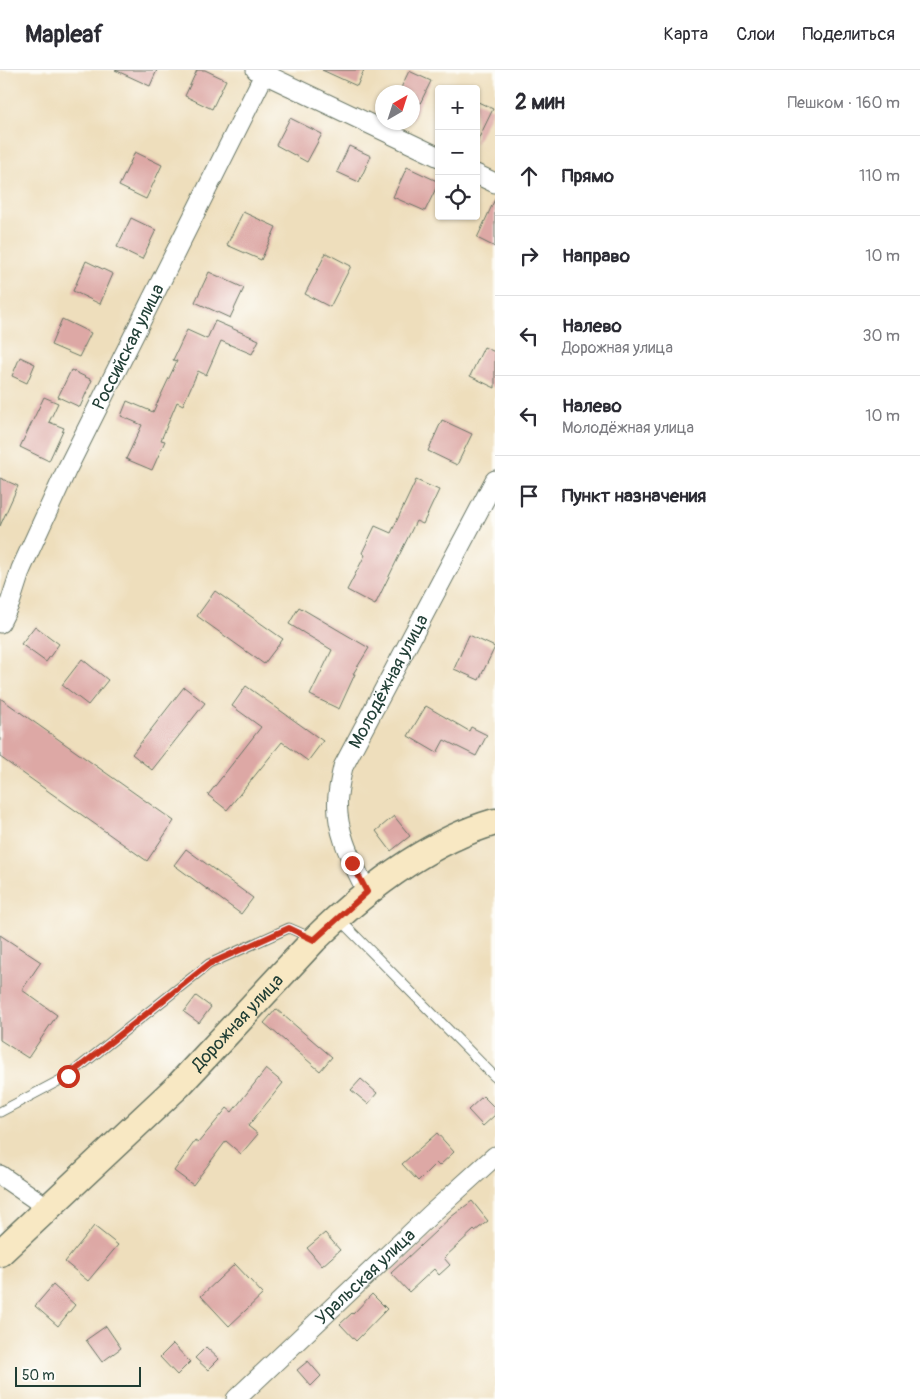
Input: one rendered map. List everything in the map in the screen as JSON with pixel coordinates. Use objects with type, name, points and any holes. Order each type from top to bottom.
[{"type":"street","points":[[260,72],[435,155]]},
{"type":"street","name":"Российская улица","points":[[0,623],[10,603],[21,569],[66,470],[260,72]]},
{"type":"street","points":[[478,175],[495,183]]},
{"type":"street","name":"Молодёжная улица","points":[[367,892],[352,863],[340,828],[337,796],[343,767],[495,480]]},
{"type":"street","name":"Дорожная улица","points":[[0,1252],[180,1085],[314,940],[367,892],[416,858],[472,828],[495,822]]},
{"type":"street","name":"Уральская улица","points":[[236,1399],[495,1156]]},
{"type":"street","points":[[0,1175],[48,1208]]},
{"type":"lane","points":[[338,918],[495,1077]]},
{"type":"lane","points":[[0,1112],[68,1076],[209,964],[289,928],[314,940]]},
{"type":"building","points":[[115,70],[157,70],[150,86]]},
{"type":"building","points":[[197,70],[205,70],[226,80],[212,109],[185,96]]},
{"type":"building","points":[[322,70],[364,70],[357,86]]},
{"type":"building","points":[[409,71],[431,81],[420,104],[420,85],[402,85]]},
{"type":"building","points":[[480,103],[493,109],[480,136]]},
{"type":"building","points":[[290,118],[322,134],[307,162],[276,145]]},
{"type":"building","points":[[349,146],[371,156],[359,182],[337,172]]},
{"type":"building","points":[[135,152],[162,165],[146,199],[119,186]]},
{"type":"building","points":[[407,167],[435,180],[435,190],[425,211],[393,197]]},
{"type":"building","points":[[495,199],[495,247],[477,238]]},
{"type":"building","points":[[243,212],[276,227],[261,260],[227,245]]},
{"type":"building","points":[[131,218],[156,230],[142,259],[117,247]]},
{"type":"building","points":[[326,253],[351,266],[330,307],[305,294]]},
{"type":"building","points":[[86,261],[113,274],[100,304],[73,291]]},
{"type":"building","points":[[209,272],[244,288],[230,318],[195,302]]},
{"type":"building","points":[[62,319],[91,333],[79,357],[51,345]]},
{"type":"building","points":[[215,321],[259,340],[252,354],[221,341],[206,375],[198,371],[183,405],[177,402],[161,440],[165,441],[152,470],[126,459],[142,425],[121,416],[127,401],[153,412],[177,361],[173,360],[187,330],[207,339]]},
{"type":"building","points":[[484,347],[495,352],[495,388],[470,376]]},
{"type":"building","points":[[20,357],[35,364],[27,383],[12,376]]},
{"type":"building","points":[[71,370],[92,380],[80,407],[58,397]]},
{"type":"building","points":[[44,397],[58,403],[49,422],[64,428],[49,461],[20,447]]},
{"type":"building","points":[[442,420],[472,434],[457,465],[428,451]]},
{"type":"building","points":[[0,478],[18,486],[0,526]]},
{"type":"building","points":[[416,480],[439,490],[423,524],[416,521],[375,605],[347,590],[365,555],[362,553],[375,526],[391,533]]},
{"type":"building","points":[[215,591],[283,639],[264,664],[197,616]]},
{"type":"building","points":[[299,607],[369,648],[353,674],[355,674],[339,709],[310,695],[332,650],[289,624]]},
{"type":"building","points":[[35,626],[59,644],[46,662],[21,644]]},
{"type":"building","points":[[469,635],[495,647],[479,680],[454,669]]},
{"type":"building","points":[[82,659],[108,680],[88,705],[62,685]]},
{"type":"building","points":[[246,686],[323,741],[308,761],[282,742],[227,810],[208,795],[261,727],[232,706]]},
{"type":"building","points":[[184,687],[205,703],[152,770],[132,754]]},
{"type":"building","points":[[0,698],[174,821],[147,861],[0,757]]},
{"type":"building","points":[[426,706],[469,731],[471,727],[487,735],[476,756],[444,740],[437,753],[408,736]]},
{"type":"building","points":[[394,816],[410,836],[391,851],[376,831]]},
{"type":"building","points":[[186,849],[253,898],[241,914],[174,865]]},
{"type":"building","points":[[0,935],[41,962],[22,990],[57,1015],[28,1058],[0,1040]]},
{"type":"building","points":[[196,996],[211,1007],[199,1023],[184,1012]]},
{"type":"building","points":[[276,1009],[332,1057],[320,1071],[264,1023]]},
{"type":"building","points":[[266,1069],[283,1083],[248,1126],[258,1134],[241,1154],[226,1141],[193,1185],[174,1171],[195,1141],[198,1143],[227,1108],[232,1112]]},
{"type":"building","points":[[361,1079],[377,1093],[368,1104],[351,1090]]},
{"type":"building","points":[[483,1096],[495,1108],[495,1115],[483,1126],[468,1110]]},
{"type":"building","points":[[437,1133],[454,1152],[439,1166],[436,1163],[418,1181],[402,1164]]},
{"type":"building","points":[[472,1201],[488,1221],[474,1230],[444,1258],[450,1265],[439,1275],[434,1269],[409,1292],[391,1273],[451,1217]]},
{"type":"building","points":[[94,1226],[118,1245],[88,1281],[65,1262]]},
{"type":"building","points":[[325,1233],[340,1250],[322,1266],[307,1248]]},
{"type":"building","points":[[235,1264],[263,1294],[229,1326],[201,1296]]},
{"type":"building","points":[[53,1285],[75,1305],[58,1326],[35,1306]]},
{"type":"building","points":[[372,1294],[387,1309],[356,1341],[340,1324],[353,1314]]},
{"type":"building","points":[[106,1326],[121,1348],[102,1362],[86,1340]]},
{"type":"building","points":[[173,1344],[190,1362],[177,1375],[160,1357]]},
{"type":"building","points":[[206,1347],[219,1359],[208,1370],[195,1358]]},
{"type":"building","points":[[308,1361],[321,1376],[311,1386],[297,1370]]},
{"type":"route","points":[[68,1076],[209,964],[289,928],[314,940],[367,892],[352,863]]}]
